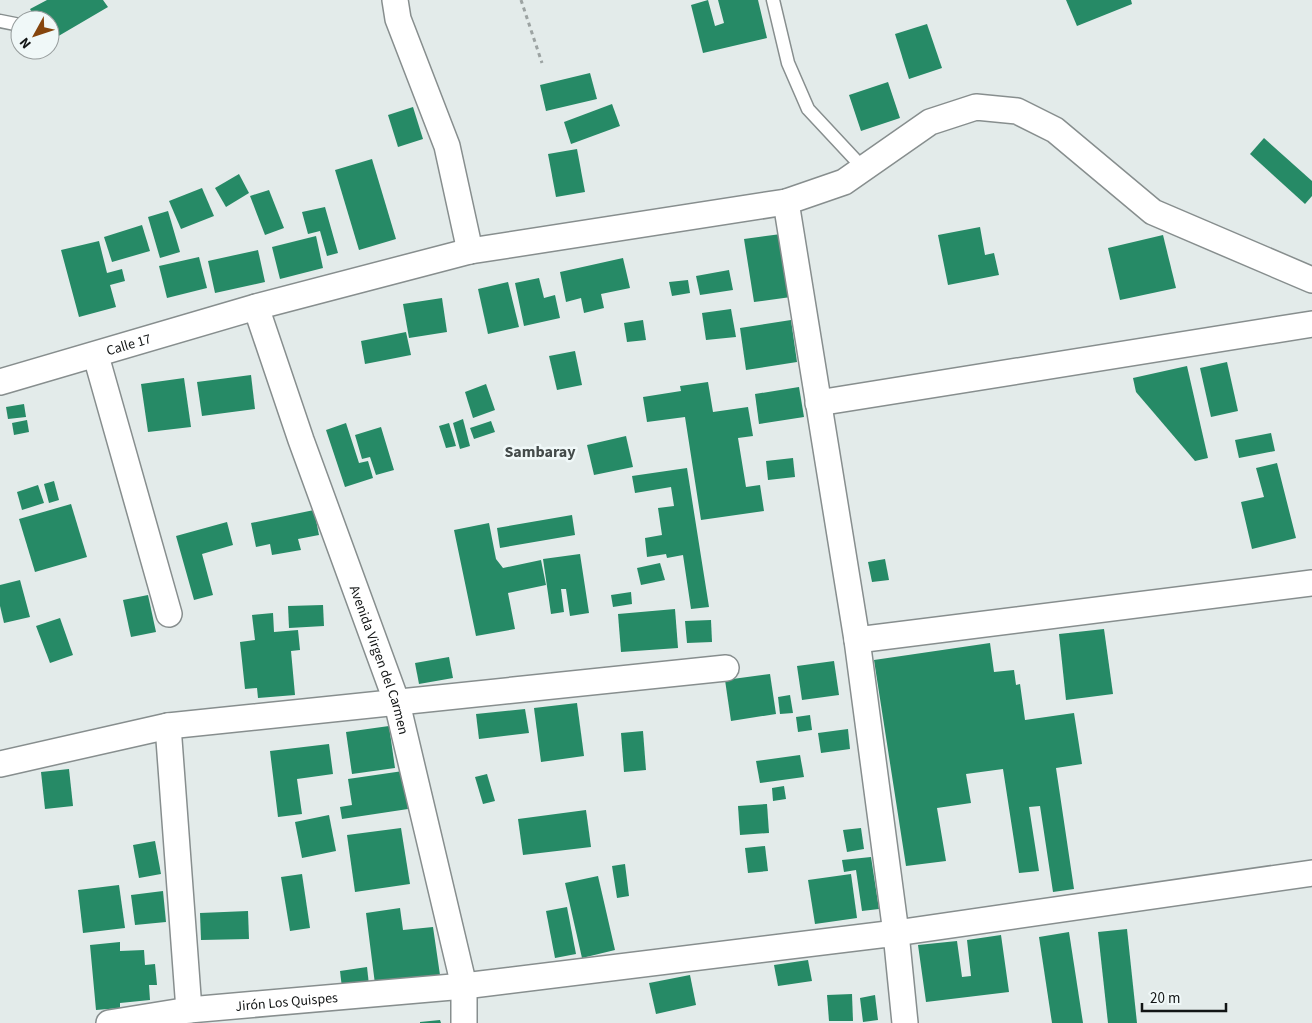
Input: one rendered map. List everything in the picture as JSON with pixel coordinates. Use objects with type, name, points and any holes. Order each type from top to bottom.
[{"type":"street","points":[[395,0],[398,18],[447,146],[470,251]]},
{"type":"street","name":"Calle 17","points":[[0,382],[96,356],[256,307],[470,251],[786,202],[844,182],[930,122],[976,107],[1017,111],[1055,130],[1153,212],[1312,280]]},
{"type":"street","points":[[786,202],[858,640],[896,933],[905,1023]]},
{"type":"street","name":"Avenida Virgen del Carmen","points":[[256,307],[301,440],[397,703],[464,986],[464,1023]]},
{"type":"street","points":[[818,403],[1312,324]]},
{"type":"street","points":[[96,356],[169,614]]},
{"type":"street","points":[[858,640],[1312,583]]},
{"type":"street","points":[[0,764],[168,726],[726,668]]},
{"type":"street","points":[[168,726],[189,1010]]},
{"type":"street","name":"Jirón Los Quispes","points":[[109,1023],[189,1010],[464,986],[896,933],[1312,873]]},
{"type":"lane","points":[[773,0],[788,63],[808,109],[864,168]]},
{"type":"path","points":[[521,0],[542,63]]},
{"type":"building","points":[[47,0],[103,0],[108,7],[60,35],[60,10],[30,9]]},
{"type":"building","points":[[708,0],[715,26],[724,23],[718,0],[758,0],[767,38],[703,53],[691,5]]},
{"type":"building","points":[[1066,0],[1131,0],[1132,4],[1077,26]]},
{"type":"building","points":[[927,24],[942,68],[909,79],[895,34]]},
{"type":"building","points":[[590,73],[597,99],[546,111],[540,85]]},
{"type":"building","points":[[888,82],[900,118],[861,131],[849,95]]},
{"type":"building","points":[[612,104],[620,126],[571,144],[564,122]]},
{"type":"building","points":[[413,107],[423,139],[398,147],[388,115]]},
{"type":"building","points":[[1264,138],[1312,181],[1312,196],[1305,204],[1250,154]]},
{"type":"building","points":[[577,149],[585,192],[556,197],[548,154]]},
{"type":"building","points":[[372,159],[396,239],[359,250],[335,170]]},
{"type":"building","points":[[239,174],[249,193],[226,207],[215,188]]},
{"type":"building","points":[[202,188],[214,216],[181,229],[169,201]]},
{"type":"building","points":[[269,190],[284,228],[265,235],[250,196]]},
{"type":"building","points":[[325,207],[338,253],[327,256],[320,231],[308,234],[302,212]]},
{"type":"building","points":[[168,211],[180,252],[160,258],[148,217]]},
{"type":"building","points":[[142,225],[150,251],[112,262],[104,237]]},
{"type":"building","points":[[980,227],[985,255],[994,253],[999,275],[948,285],[938,235]]},
{"type":"building","points":[[781,234],[791,297],[754,302],[744,239]]},
{"type":"building","points":[[1163,235],[1176,288],[1120,300],[1108,248]]},
{"type":"building","points":[[316,236],[323,268],[280,279],[272,247]]},
{"type":"building","points":[[99,241],[107,273],[122,269],[125,281],[110,285],[116,307],[79,317],[61,250]]},
{"type":"building","points":[[258,250],[265,282],[215,293],[208,261]]},
{"type":"building","points":[[199,257],[207,288],[167,298],[159,266]]},
{"type":"building","points":[[623,258],[630,288],[601,294],[604,308],[584,313],[581,298],[566,302],[560,272]]},
{"type":"building","points":[[729,270],[733,290],[700,295],[696,276]]},
{"type":"building","points":[[539,278],[544,298],[555,295],[560,318],[524,326],[515,283]]},
{"type":"building","points":[[688,280],[690,293],[672,296],[669,282]]},
{"type":"building","points":[[508,282],[519,327],[488,334],[478,289]]},
{"type":"building","points":[[442,298],[447,332],[409,338],[403,304]]},
{"type":"building","points":[[731,309],[736,337],[706,340],[702,313]]},
{"type":"building","points":[[643,320],[646,340],[627,342],[624,323]]},
{"type":"building","points":[[791,320],[797,362],[746,370],[740,328]]},
{"type":"building","points":[[406,332],[411,355],[365,364],[361,341]]},
{"type":"building","points":[[575,351],[582,385],[557,390],[549,356]]},
{"type":"building","points":[[1227,362],[1238,411],[1211,417],[1200,368]]},
{"type":"building","points":[[1187,366],[1208,458],[1195,461],[1136,392],[1133,378]]},
{"type":"building","points":[[251,375],[255,409],[202,416],[197,382]]},
{"type":"building","points":[[184,378],[191,427],[148,432],[141,384]]},
{"type":"building","points":[[708,382],[713,412],[748,407],[753,436],[738,438],[746,487],[760,485],[764,511],[701,520],[685,417],[647,422],[643,397],[681,391],[680,386]]},
{"type":"building","points":[[486,384],[495,410],[473,418],[465,392]]},
{"type":"building","points":[[799,387],[804,417],[759,424],[755,394]]},
{"type":"building","points":[[24,404],[26,417],[8,419],[6,407]]},
{"type":"building","points":[[463,419],[470,446],[460,449],[453,423]]},
{"type":"building","points":[[27,420],[29,432],[14,435],[12,423]]},
{"type":"building","points":[[491,421],[495,432],[474,439],[470,428]]},
{"type":"building","points":[[346,423],[359,463],[368,461],[373,478],[345,487],[326,430]]},
{"type":"building","points":[[449,423],[456,446],[446,448],[439,426]]},
{"type":"building","points":[[381,427],[394,470],[376,475],[370,457],[362,459],[355,435]]},
{"type":"building","points":[[1271,433],[1275,451],[1239,458],[1235,440]]},
{"type":"building","points":[[626,436],[633,467],[594,475],[587,445]]},
{"type":"building","points":[[793,458],[795,477],[768,480],[766,461]]},
{"type":"building","points":[[1277,463],[1296,538],[1252,549],[1241,502],[1264,497],[1256,468]]},
{"type":"building","points":[[687,468],[709,607],[691,609],[683,555],[667,558],[666,554],[647,557],[645,538],[662,535],[658,508],[674,506],[671,487],[635,493],[632,476]]},
{"type":"building","points":[[54,481],[59,500],[49,503],[44,484]]},
{"type":"building","points":[[38,485],[44,503],[22,510],[17,492]]},
{"type":"building","points":[[71,504],[87,557],[35,572],[19,519]]},
{"type":"building","points":[[314,510],[319,535],[298,539],[301,550],[272,555],[270,544],[256,547],[251,523]]},
{"type":"building","points":[[572,515],[575,535],[500,548],[497,528]]},
{"type":"building","points":[[227,522],[233,545],[202,554],[213,595],[194,600],[176,536]]},
{"type":"building","points":[[489,523],[496,559],[503,568],[541,560],[546,585],[508,593],[515,629],[476,636],[454,530]]},
{"type":"building","points":[[580,554],[589,613],[570,616],[566,589],[561,589],[564,612],[551,614],[543,559]]},
{"type":"building","points":[[885,559],[889,580],[872,582],[868,562]]},
{"type":"building","points":[[660,563],[665,580],[641,585],[637,568]]},
{"type":"building","points":[[20,580],[30,617],[4,623],[0,606],[0,585]]},
{"type":"building","points":[[631,592],[632,604],[613,607],[611,595]]},
{"type":"building","points":[[148,595],[156,632],[131,637],[123,600]]},
{"type":"building","points":[[323,605],[324,626],[289,628],[288,606]]},
{"type":"building","points":[[675,609],[678,648],[621,652],[618,614]]},
{"type":"building","points":[[273,613],[274,632],[298,630],[300,650],[291,651],[295,695],[258,698],[257,688],[245,689],[240,642],[255,640],[252,615]]},
{"type":"building","points":[[60,618],[73,655],[50,663],[36,626]]},
{"type":"building","points":[[711,620],[712,642],[687,643],[685,621]]},
{"type":"building","points":[[1104,629],[1113,694],[1066,700],[1059,634]]},
{"type":"building","points":[[990,643],[994,672],[1014,670],[1016,685],[1020,684],[1025,720],[1074,713],[1082,764],[1056,768],[1074,889],[1053,892],[1040,806],[1029,807],[1039,871],[1019,873],[1003,769],[966,774],[971,803],[937,808],[946,861],[906,866],[874,660]]},
{"type":"building","points":[[449,657],[453,678],[419,684],[415,663]]},
{"type":"building","points":[[834,661],[839,695],[802,700],[797,666]]},
{"type":"building","points":[[770,674],[776,714],[731,721],[725,680]]},
{"type":"building","points":[[790,695],[793,713],[780,714],[778,697]]},
{"type":"building","points":[[577,703],[584,756],[541,762],[534,708]]},
{"type":"building","points":[[525,709],[529,733],[479,739],[476,714]]},
{"type":"building","points":[[810,715],[812,730],[798,732],[796,717]]},
{"type":"building","points":[[389,726],[395,768],[352,774],[346,732]]},
{"type":"building","points":[[848,729],[850,749],[821,753],[818,733]]},
{"type":"building","points":[[643,731],[646,770],[624,772],[621,733]]},
{"type":"building","points":[[329,744],[333,774],[297,779],[302,814],[278,817],[270,751]]},
{"type":"building","points":[[800,755],[804,777],[760,783],[756,761]]},
{"type":"building","points":[[69,769],[73,806],[45,809],[41,772]]},
{"type":"building","points":[[403,771],[408,809],[342,819],[340,807],[352,805],[348,779]]},
{"type":"building","points":[[487,774],[495,801],[483,804],[475,777]]},
{"type":"building","points":[[784,786],[786,799],[773,801],[772,788]]},
{"type":"building","points":[[767,804],[769,833],[740,835],[738,806]]},
{"type":"building","points":[[586,810],[591,847],[523,855],[518,819]]},
{"type":"building","points":[[329,815],[336,851],[302,858],[295,822]]},
{"type":"building","points":[[401,828],[410,884],[355,892],[347,835]]},
{"type":"building","points":[[861,828],[864,849],[847,852],[843,830]]},
{"type":"building","points":[[155,841],[161,874],[139,878],[133,845]]},
{"type":"building","points":[[765,846],[768,871],[748,873],[745,848]]},
{"type":"building","points":[[871,857],[879,909],[862,911],[856,870],[844,872],[842,860]]},
{"type":"building","points":[[625,864],[629,896],[617,898],[612,866]]},
{"type":"building","points":[[302,874],[310,928],[290,931],[281,877]]},
{"type":"building","points":[[851,874],[857,918],[815,924],[808,880]]},
{"type":"building","points":[[598,876],[615,950],[582,958],[565,883]]},
{"type":"building","points":[[119,885],[125,928],[83,933],[78,890]]},
{"type":"building","points":[[163,891],[166,922],[135,925],[131,895]]},
{"type":"building","points":[[567,907],[576,954],[555,958],[546,911]]},
{"type":"building","points":[[400,908],[403,930],[433,927],[440,975],[375,984],[366,913]]},
{"type":"building","points":[[248,911],[249,939],[201,940],[200,913]]},
{"type":"building","points":[[1127,929],[1137,1023],[1108,1023],[1098,932]]},
{"type":"building","points":[[1069,932],[1083,1023],[1052,1023],[1039,937]]},
{"type":"building","points":[[1001,935],[1009,992],[926,1002],[918,945],[957,941],[962,977],[971,976],[967,940]]},
{"type":"building","points":[[120,942],[120,951],[144,950],[145,965],[155,964],[157,985],[149,985],[150,1000],[120,1003],[120,1008],[96,1010],[90,945]]},
{"type":"building","points":[[808,960],[812,981],[778,986],[774,965]]},
{"type":"building","points":[[367,967],[369,985],[342,988],[340,971]]},
{"type":"building","points":[[690,975],[696,1005],[656,1014],[649,983]]},
{"type":"building","points":[[852,994],[853,1021],[829,1021],[827,995]]},
{"type":"building","points":[[875,995],[878,1020],[863,1022],[860,998]]},
{"type":"building","points":[[440,1020],[441,1023],[420,1023],[420,1022]]},
{"type":"district","name":"Sambaray","points":[[540,451]]}]
